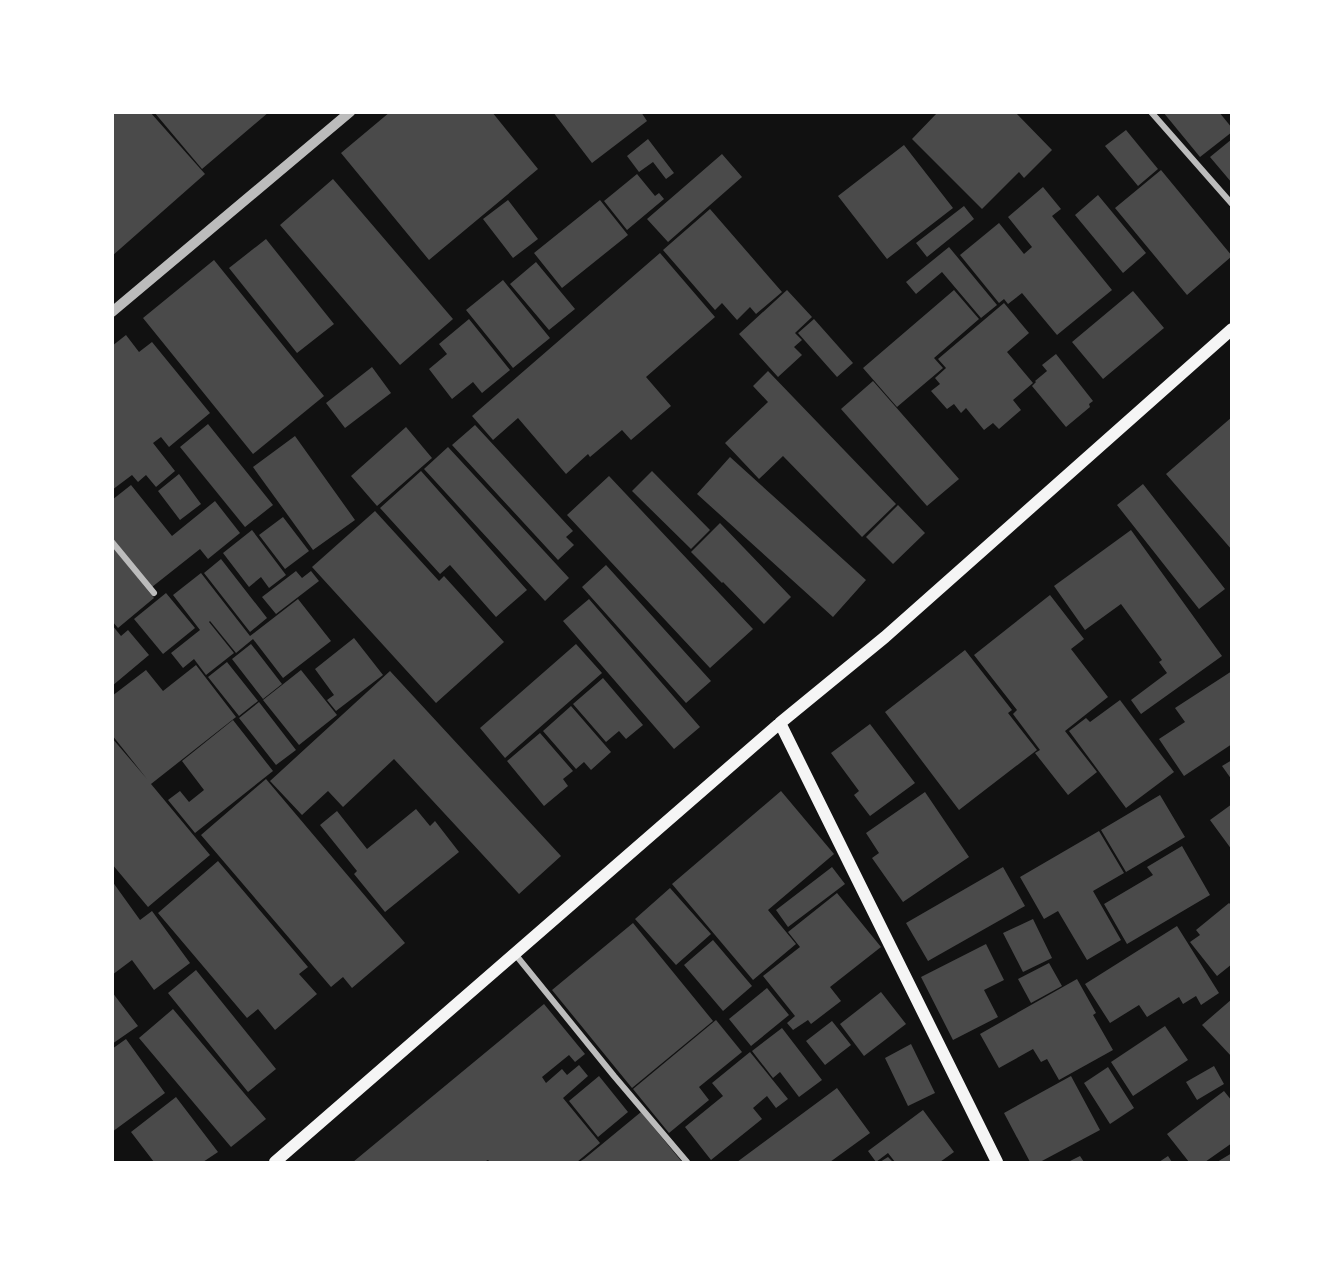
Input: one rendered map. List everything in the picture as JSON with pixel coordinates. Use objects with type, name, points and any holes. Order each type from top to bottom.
[{"type":"main road","points":[[275,1162],[780,723],[885,637],[1232,329]]},
{"type":"main road","points":[[780,723],[997,1162]]},
{"type":"street","points":[[112,312],[350,112]]},
{"type":"street","points":[[1151,112],[1232,204]]},
{"type":"street","points":[[112,542],[154,593]]},
{"type":"street","points":[[515,954],[687,1162]]},
{"type":"building","points":[[112,112],[150,112],[205,174],[112,256]]},
{"type":"building","points":[[154,112],[269,112],[202,169]]},
{"type":"building","points":[[390,112],[492,112],[538,169],[429,260],[341,153]]},
{"type":"building","points":[[553,112],[641,112],[647,121],[592,163]]},
{"type":"building","points":[[938,112],[1015,112],[1052,150],[1024,178],[1019,172],[982,209],[912,139]]},
{"type":"building","points":[[1163,112],[1219,112],[1232,128],[1232,132],[1200,157]]},
{"type":"building","points":[[1126,130],[1158,169],[1138,186],[1105,146]]},
{"type":"building","points":[[648,139],[674,173],[666,179],[653,162],[639,172],[627,156]]},
{"type":"building","points":[[1232,139],[1232,183],[1210,157]]},
{"type":"building","points":[[904,145],[953,208],[887,259],[838,196]]},
{"type":"building","points":[[722,154],[742,177],[668,242],[647,219]]},
{"type":"building","points":[[1161,170],[1232,256],[1187,295],[1115,208]]},
{"type":"building","points":[[637,174],[655,196],[659,193],[664,199],[627,230],[604,201]]},
{"type":"building","points":[[333,179],[453,319],[400,365],[280,225]]},
{"type":"building","points":[[1043,187],[1061,209],[1052,216],[1112,290],[1057,335],[1022,293],[1008,304],[1004,299],[999,303],[960,255],[999,223],[1024,254],[1032,247],[1008,217]]},
{"type":"building","points":[[1098,195],[1146,253],[1123,273],[1075,215]]},
{"type":"building","points":[[508,200],[538,239],[513,258],[483,219]]},
{"type":"building","points":[[600,200],[628,235],[562,288],[534,253]]},
{"type":"building","points":[[964,206],[974,219],[927,257],[916,243]]},
{"type":"building","points":[[710,209],[782,292],[756,314],[750,307],[737,320],[722,303],[715,310],[663,250]]},
{"type":"building","points":[[266,239],[334,324],[297,353],[229,268]]},
{"type":"building","points":[[949,247],[997,305],[981,318],[942,272],[916,294],[906,282]]},
{"type":"building","points":[[660,253],[715,317],[646,377],[671,406],[631,440],[622,430],[590,457],[588,454],[566,474],[518,418],[493,440],[472,416]]},
{"type":"building","points":[[214,260],[324,396],[253,454],[143,318]]},
{"type":"building","points":[[536,262],[575,309],[549,330],[510,284]]},
{"type":"building","points":[[503,280],[550,338],[513,368],[466,310]]},
{"type":"building","points":[[787,290],[812,317],[795,333],[802,340],[794,347],[802,355],[778,377],[739,334]]},
{"type":"building","points":[[954,290],[979,319],[934,358],[943,368],[897,407],[863,368]]},
{"type":"building","points":[[1133,291],[1164,328],[1103,379],[1072,342]]},
{"type":"building","points":[[1004,303],[1029,333],[1007,352],[1033,383],[1013,400],[1021,410],[999,429],[993,423],[984,430],[966,408],[961,413],[954,404],[947,409],[931,391],[940,384],[935,378],[946,368],[938,359]]},
{"type":"building","points":[[469,319],[510,370],[482,393],[473,382],[452,399],[429,369],[447,354],[439,344]]},
{"type":"building","points":[[814,319],[853,363],[837,377],[798,333]]},
{"type":"building","points":[[126,335],[139,352],[152,342],[210,413],[169,447],[161,437],[153,443],[175,471],[156,487],[146,475],[138,482],[132,475],[112,490],[112,346]]},
{"type":"building","points":[[1056,354],[1093,401],[1089,404],[1090,407],[1066,427],[1032,386],[1047,371],[1042,365]]},
{"type":"building","points":[[372,367],[391,393],[345,428],[326,403]]},
{"type":"building","points":[[768,371],[896,504],[862,537],[783,456],[759,479],[725,443],[768,402],[753,386]]},
{"type":"building","points":[[873,381],[959,479],[927,506],[841,409]]},
{"type":"building","points":[[1232,417],[1232,550],[1166,474]]},
{"type":"building","points":[[208,424],[273,505],[245,527],[180,447]]},
{"type":"building","points":[[475,425],[573,531],[566,537],[574,545],[558,560],[452,445]]},
{"type":"building","points":[[406,427],[432,458],[377,506],[351,476]]},
{"type":"building","points":[[295,436],[355,520],[313,550],[253,467]]},
{"type":"building","points":[[448,447],[569,578],[545,601],[424,469]]},
{"type":"building","points":[[730,457],[866,580],[833,617],[697,494]]},
{"type":"building","points":[[421,471],[527,590],[496,617],[450,565],[440,574],[380,508]]},
{"type":"building","points":[[652,471],[710,530],[691,549],[632,491]]},
{"type":"building","points":[[179,474],[201,504],[180,520],[158,491]]},
{"type":"building","points":[[609,476],[753,629],[710,668],[567,515]]},
{"type":"building","points":[[1143,484],[1225,589],[1199,609],[1117,505]]},
{"type":"building","points":[[131,485],[172,536],[215,501],[240,533],[208,559],[200,549],[152,587],[112,538],[112,500]]},
{"type":"building","points":[[898,505],[925,533],[893,564],[866,537]]},
{"type":"building","points":[[375,511],[439,581],[444,576],[504,642],[436,703],[312,567]]},
{"type":"building","points":[[283,517],[309,551],[285,569],[259,535]]},
{"type":"building","points":[[720,523],[791,597],[764,624],[691,552]]},
{"type":"building","points":[[252,530],[286,575],[269,588],[261,577],[249,587],[223,553]]},
{"type":"building","points":[[1131,530],[1222,656],[1141,714],[1131,700],[1167,673],[1159,662],[1162,660],[1121,604],[1085,630],[1054,586]]},
{"type":"building","points":[[112,546],[154,598],[118,628],[112,621]]},
{"type":"building","points":[[221,559],[267,618],[250,632],[204,573]]},
{"type":"building","points":[[606,565],[711,681],[686,703],[582,587]]},
{"type":"building","points":[[296,571],[302,578],[311,571],[319,581],[276,614],[262,597]]},
{"type":"building","points":[[201,573],[250,636],[298,599],[331,641],[283,678],[253,639],[236,653],[210,621],[234,653],[206,675],[194,659],[183,668],[171,653],[200,630],[173,595]]},
{"type":"building","points":[[166,593],[195,628],[163,654],[134,619]]},
{"type":"building","points":[[1050,595],[1084,639],[1071,649],[1108,697],[1065,731],[1097,772],[1068,795],[1035,753],[1040,750],[1013,714],[1017,710],[974,655]]},
{"type":"building","points":[[589,599],[700,727],[674,749],[563,621]]},
{"type":"building","points":[[112,625],[121,636],[128,630],[149,655],[112,686]]},
{"type":"building","points":[[354,638],[383,675],[336,711],[327,700],[334,695],[315,669]]},
{"type":"building","points":[[251,644],[282,684],[263,699],[232,659]]},
{"type":"building","points":[[576,644],[602,673],[505,758],[480,728]]},
{"type":"building","points":[[965,650],[1012,710],[1008,713],[1037,750],[959,810],[885,712]]},
{"type":"building","points":[[227,662],[258,701],[239,716],[208,677]]},
{"type":"building","points":[[196,665],[236,717],[151,784],[210,855],[148,907],[112,864],[112,738],[147,779],[112,735],[112,696],[146,670],[163,691]]},
{"type":"building","points":[[301,670],[337,715],[299,745],[263,700]]},
{"type":"building","points":[[390,671],[561,856],[519,894],[394,759],[343,807],[328,791],[302,815],[270,781]]},
{"type":"building","points":[[1232,671],[1232,744],[1184,776],[1159,739],[1185,722],[1175,708]]},
{"type":"building","points":[[603,678],[643,725],[626,739],[619,731],[606,742],[573,704]]},
{"type":"building","points":[[1120,700],[1174,772],[1126,808],[1069,731],[1086,718],[1090,722]]},
{"type":"building","points":[[259,702],[296,750],[276,765],[239,718]]},
{"type":"building","points":[[571,706],[611,752],[591,770],[584,762],[576,769],[543,731]]},
{"type":"building","points":[[233,720],[273,771],[195,833],[168,800],[180,791],[189,802],[204,790],[182,761]]},
{"type":"building","points":[[870,724],[915,783],[870,816],[854,795],[859,791],[831,753]]},
{"type":"building","points":[[540,733],[573,771],[563,779],[568,786],[544,806],[507,761]]},
{"type":"building","points":[[1232,760],[1232,780],[1222,766]]},
{"type":"building","points":[[266,779],[405,943],[352,988],[343,977],[331,987],[201,835]]},
{"type":"building","points":[[781,791],[834,854],[768,910],[796,944],[753,980],[672,884]]},
{"type":"building","points":[[925,792],[969,857],[903,902],[872,858],[879,853],[866,833]]},
{"type":"building","points":[[1160,795],[1185,837],[1126,872],[1101,830]]},
{"type":"building","points":[[1232,804],[1232,850],[1210,820]]},
{"type":"building","points":[[416,809],[430,826],[435,821],[459,852],[385,912],[354,874],[357,871],[320,825],[337,811],[367,849]]},
{"type":"building","points":[[1099,831],[1124,873],[1093,891],[1121,940],[1087,960],[1058,911],[1044,919],[1020,877]]},
{"type":"building","points":[[1182,846],[1210,895],[1127,944],[1104,904],[1153,875],[1147,867]]},
{"type":"building","points":[[218,861],[308,967],[299,974],[317,994],[275,1030],[258,1009],[247,1018],[158,913]]},
{"type":"building","points":[[832,867],[845,884],[788,927],[776,910]]},
{"type":"building","points":[[1003,867],[1025,906],[928,961],[906,923]]},
{"type":"building","points":[[112,881],[140,920],[152,911],[190,963],[154,990],[132,960],[112,975]]},
{"type":"building","points":[[670,888],[711,934],[676,965],[635,919]]},
{"type":"building","points":[[837,893],[881,947],[830,987],[841,1001],[811,1024],[808,1020],[793,1030],[787,1023],[795,1016],[763,976],[800,947],[788,932]]},
{"type":"building","points":[[1229,903],[1232,906],[1232,964],[1217,976],[1190,942],[1200,935],[1196,930]]},
{"type":"building","points":[[1033,919],[1052,958],[1023,972],[1003,933]]},
{"type":"building","points":[[633,923],[713,1021],[632,1088],[552,990]]},
{"type":"building","points":[[1177,926],[1219,993],[1201,1005],[1196,996],[1183,1004],[1179,997],[1147,1017],[1139,1005],[1110,1023],[1085,984]]},
{"type":"building","points":[[713,940],[752,986],[723,1011],[684,965]]},
{"type":"building","points":[[986,944],[1004,980],[984,990],[998,1017],[953,1040],[921,977]]},
{"type":"building","points":[[1049,963],[1062,986],[1031,1003],[1018,979]]},
{"type":"building","points":[[196,970],[276,1069],[248,1092],[168,993]]},
{"type":"building","points":[[1077,979],[1096,1013],[1093,1015],[1113,1050],[1059,1080],[1047,1059],[1041,1062],[1033,1049],[999,1068],[980,1034]]},
{"type":"building","points":[[767,988],[789,1015],[751,1046],[729,1019]]},
{"type":"building","points":[[112,992],[138,1026],[112,1044]]},
{"type":"building","points":[[881,992],[906,1024],[864,1056],[840,1024]]},
{"type":"building","points":[[1232,999],[1232,1057],[1202,1025]]},
{"type":"building","points":[[544,1004],[585,1054],[575,1062],[569,1055],[542,1077],[546,1083],[562,1069],[567,1075],[579,1065],[588,1076],[563,1098],[600,1143],[577,1162],[490,1162],[488,1160],[484,1162],[353,1162]]},
{"type":"building","points":[[173,1009],[266,1119],[231,1147],[139,1038]]},
{"type":"building","points":[[716,1020],[742,1052],[699,1087],[709,1100],[669,1133],[633,1089]]},
{"type":"building","points":[[832,1021],[851,1045],[825,1065],[806,1041]]},
{"type":"building","points":[[1165,1026],[1188,1060],[1133,1096],[1111,1062]]},
{"type":"building","points":[[782,1028],[822,1080],[799,1097],[780,1072],[773,1078],[752,1051]]},
{"type":"building","points":[[126,1039],[165,1093],[112,1132],[112,1049]]},
{"type":"building","points":[[911,1044],[935,1093],[908,1106],[885,1058]]},
{"type":"building","points":[[750,1052],[788,1099],[776,1108],[767,1096],[753,1108],[762,1119],[711,1160],[685,1127],[723,1096],[712,1083]]},
{"type":"building","points":[[1214,1066],[1224,1084],[1197,1100],[1186,1082]]},
{"type":"building","points":[[1108,1067],[1134,1108],[1110,1124],[1084,1083]]},
{"type":"building","points":[[599,1076],[628,1112],[598,1137],[569,1101]]},
{"type":"building","points":[[1071,1076],[1100,1130],[1040,1162],[1030,1162],[1004,1113]]},
{"type":"building","points":[[837,1088],[870,1133],[830,1162],[737,1162]]},
{"type":"building","points":[[1224,1091],[1232,1101],[1232,1143],[1205,1162],[1189,1162],[1167,1134]]},
{"type":"building","points":[[176,1097],[218,1152],[203,1162],[154,1162],[131,1132]]},
{"type":"building","points":[[923,1110],[954,1152],[940,1162],[895,1162],[888,1153],[876,1162],[868,1151]]},
{"type":"building","points":[[641,1112],[682,1162],[579,1162],[584,1159]]},
{"type":"building","points":[[1232,1153],[1232,1162],[1217,1162]]},
{"type":"building","points":[[1080,1156],[1084,1162],[1068,1162]]},
{"type":"building","points":[[1168,1156],[1172,1162],[1159,1162]]},
{"type":"building","points":[[888,1157],[893,1162],[880,1162]]}]
